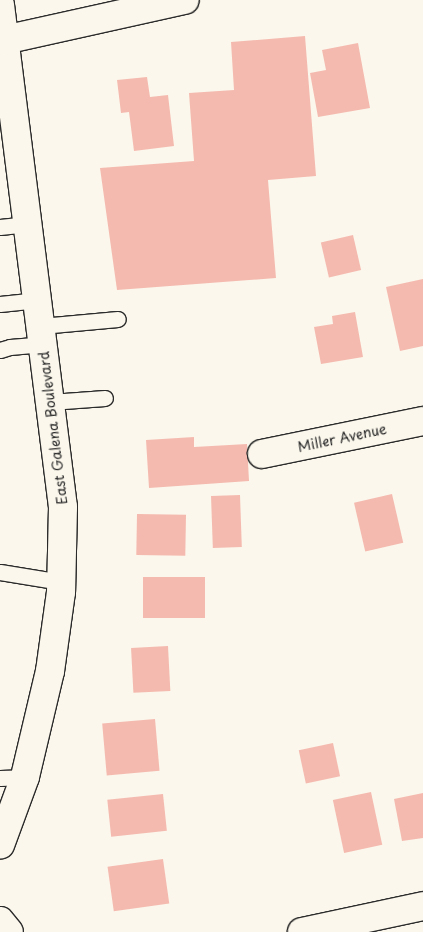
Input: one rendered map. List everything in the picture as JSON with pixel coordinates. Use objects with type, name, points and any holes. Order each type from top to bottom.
[{"type":"main road","points":[[2,40],[185,0]]},
{"type":"main road","name":"East Galena Boulevard","points":[[0,5],[2,40],[28,224],[63,507],[61,582],[50,671],[12,777],[0,845]]},
{"type":"main road","name":"Miller Avenue","points":[[262,454],[423,421]]},
{"type":"main road","points":[[302,932],[423,906]]},
{"type":"main road","points":[[0,920],[9,932]]},
{"type":"lane","points":[[0,227],[28,224]]},
{"type":"lane","points":[[0,304],[40,323],[118,320]]},
{"type":"lane","points":[[0,350],[10,347],[40,323]]},
{"type":"lane","points":[[50,402],[105,398]]},
{"type":"lane","points":[[0,572],[61,582]]},
{"type":"building","points":[[305,36],[316,176],[268,180],[276,278],[117,290],[100,168],[194,161],[189,93],[234,90],[231,42]]},
{"type":"building","points":[[358,43],[370,108],[318,117],[310,73],[326,70],[322,50]]},
{"type":"building","points":[[147,77],[150,97],[168,95],[174,146],[134,151],[129,112],[121,113],[117,80]]},
{"type":"building","points":[[353,235],[361,270],[329,278],[321,242]]},
{"type":"building","points":[[423,279],[423,346],[400,351],[386,287]]},
{"type":"building","points":[[355,312],[363,357],[321,364],[314,327],[333,324],[332,316]]},
{"type":"building","points":[[194,437],[194,447],[247,444],[249,481],[149,488],[146,440]]},
{"type":"building","points":[[392,494],[403,543],[365,551],[354,503]]},
{"type":"building","points":[[240,495],[242,547],[213,548],[211,496]]},
{"type":"building","points":[[137,514],[186,515],[185,556],[136,555]]},
{"type":"building","points":[[143,577],[205,577],[205,618],[143,618]]},
{"type":"building","points":[[168,646],[170,691],[133,693],[131,648]]},
{"type":"building","points":[[155,719],[160,771],[107,775],[102,724]]},
{"type":"building","points":[[333,743],[340,776],[306,784],[299,750]]},
{"type":"building","points":[[371,792],[382,845],[344,853],[333,800]]},
{"type":"building","points":[[423,793],[423,838],[402,841],[394,799]]},
{"type":"building","points":[[163,794],[167,831],[111,837],[107,800]]},
{"type":"building","points":[[163,859],[169,904],[114,911],[108,867]]}]
